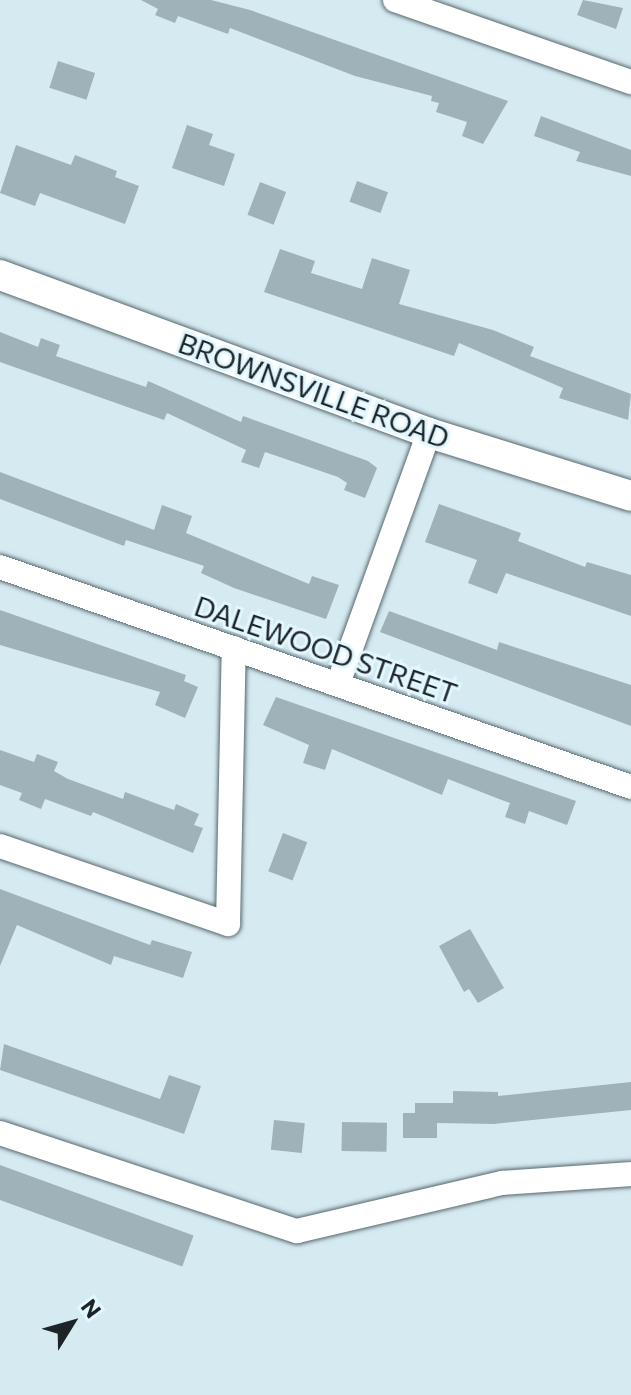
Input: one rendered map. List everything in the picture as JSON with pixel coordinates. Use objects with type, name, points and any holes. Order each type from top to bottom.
[{"type":"main road","name":"BROWNSVILLE ROAD","points":[[0,275],[429,433],[631,496]]},
{"type":"street","points":[[395,0],[631,82]]},
{"type":"street","points":[[338,684],[429,433]]},
{"type":"street","name":"DALEWOOD STREET","points":[[0,567],[631,787]]},
{"type":"street","points":[[0,846],[228,924],[234,648]]},
{"type":"street","points":[[0,1133],[297,1231],[502,1183],[631,1174]]},
{"type":"building","points":[[141,0],[211,0],[250,10],[508,101],[483,144],[462,136],[467,122],[436,112],[439,103],[431,101],[432,96],[355,76],[230,28],[228,34],[178,16],[175,23],[155,15],[158,9]]},
{"type":"building","points":[[583,0],[623,8],[616,29],[577,15]]},
{"type":"building","points":[[58,61],[95,73],[86,100],[49,88]]},
{"type":"building","points":[[541,116],[631,150],[631,176],[576,161],[580,152],[534,136]]},
{"type":"building","points":[[187,125],[213,134],[209,145],[235,154],[224,186],[172,168]]},
{"type":"building","points":[[16,145],[71,165],[75,155],[117,171],[115,177],[139,186],[125,224],[40,193],[35,206],[0,193]]},
{"type":"building","points":[[357,181],[388,192],[380,213],[349,202]]},
{"type":"building","points":[[260,182],[286,192],[274,225],[247,215]]},
{"type":"building","points":[[280,249],[315,261],[311,273],[362,289],[372,258],[410,270],[399,304],[493,330],[534,347],[530,356],[631,394],[628,420],[559,398],[563,388],[459,343],[454,356],[264,292]]},
{"type":"building","points":[[0,332],[38,347],[41,338],[60,345],[56,356],[146,387],[148,381],[241,422],[243,416],[368,461],[377,468],[365,498],[344,490],[347,483],[338,477],[265,452],[259,468],[241,462],[246,450],[167,413],[164,420],[0,362]]},
{"type":"building","points":[[0,472],[154,530],[162,505],[192,516],[186,533],[309,584],[312,576],[339,585],[326,619],[234,588],[201,573],[204,566],[126,540],[124,546],[0,499]]},
{"type":"building","points":[[439,504],[521,533],[518,541],[585,567],[587,562],[631,575],[631,616],[506,573],[497,594],[468,583],[477,560],[425,542]]},
{"type":"building","points":[[0,610],[186,675],[184,681],[198,687],[185,718],[155,705],[160,692],[0,645]]},
{"type":"building","points":[[389,611],[497,650],[499,642],[631,685],[631,726],[380,632]]},
{"type":"building","points":[[276,697],[576,801],[567,825],[529,811],[525,824],[505,817],[510,803],[448,779],[442,795],[332,749],[325,770],[303,763],[309,745],[263,725]]},
{"type":"building","points":[[0,750],[34,762],[37,754],[58,762],[54,771],[68,779],[123,799],[125,792],[174,810],[176,804],[199,814],[194,825],[203,828],[193,853],[93,812],[91,816],[45,799],[41,809],[19,800],[22,793],[0,785]]},
{"type":"building","points":[[283,833],[307,842],[293,881],[268,871]]},
{"type":"building","points":[[0,889],[150,945],[152,940],[192,952],[183,978],[114,956],[111,965],[17,925],[0,966]]},
{"type":"building","points":[[470,929],[504,988],[478,1003],[469,989],[464,992],[439,946]]},
{"type":"building","points":[[4,1044],[160,1099],[169,1075],[201,1086],[184,1134],[0,1070]]},
{"type":"building","points":[[631,1082],[631,1110],[494,1124],[437,1123],[437,1138],[403,1138],[403,1113],[415,1113],[415,1103],[453,1103],[453,1091],[498,1092],[498,1096]]},
{"type":"building","points":[[274,1120],[305,1123],[302,1153],[271,1150]]},
{"type":"building","points":[[342,1122],[387,1123],[386,1152],[341,1151]]},
{"type":"building","points":[[0,1165],[194,1235],[182,1266],[0,1200]]}]
